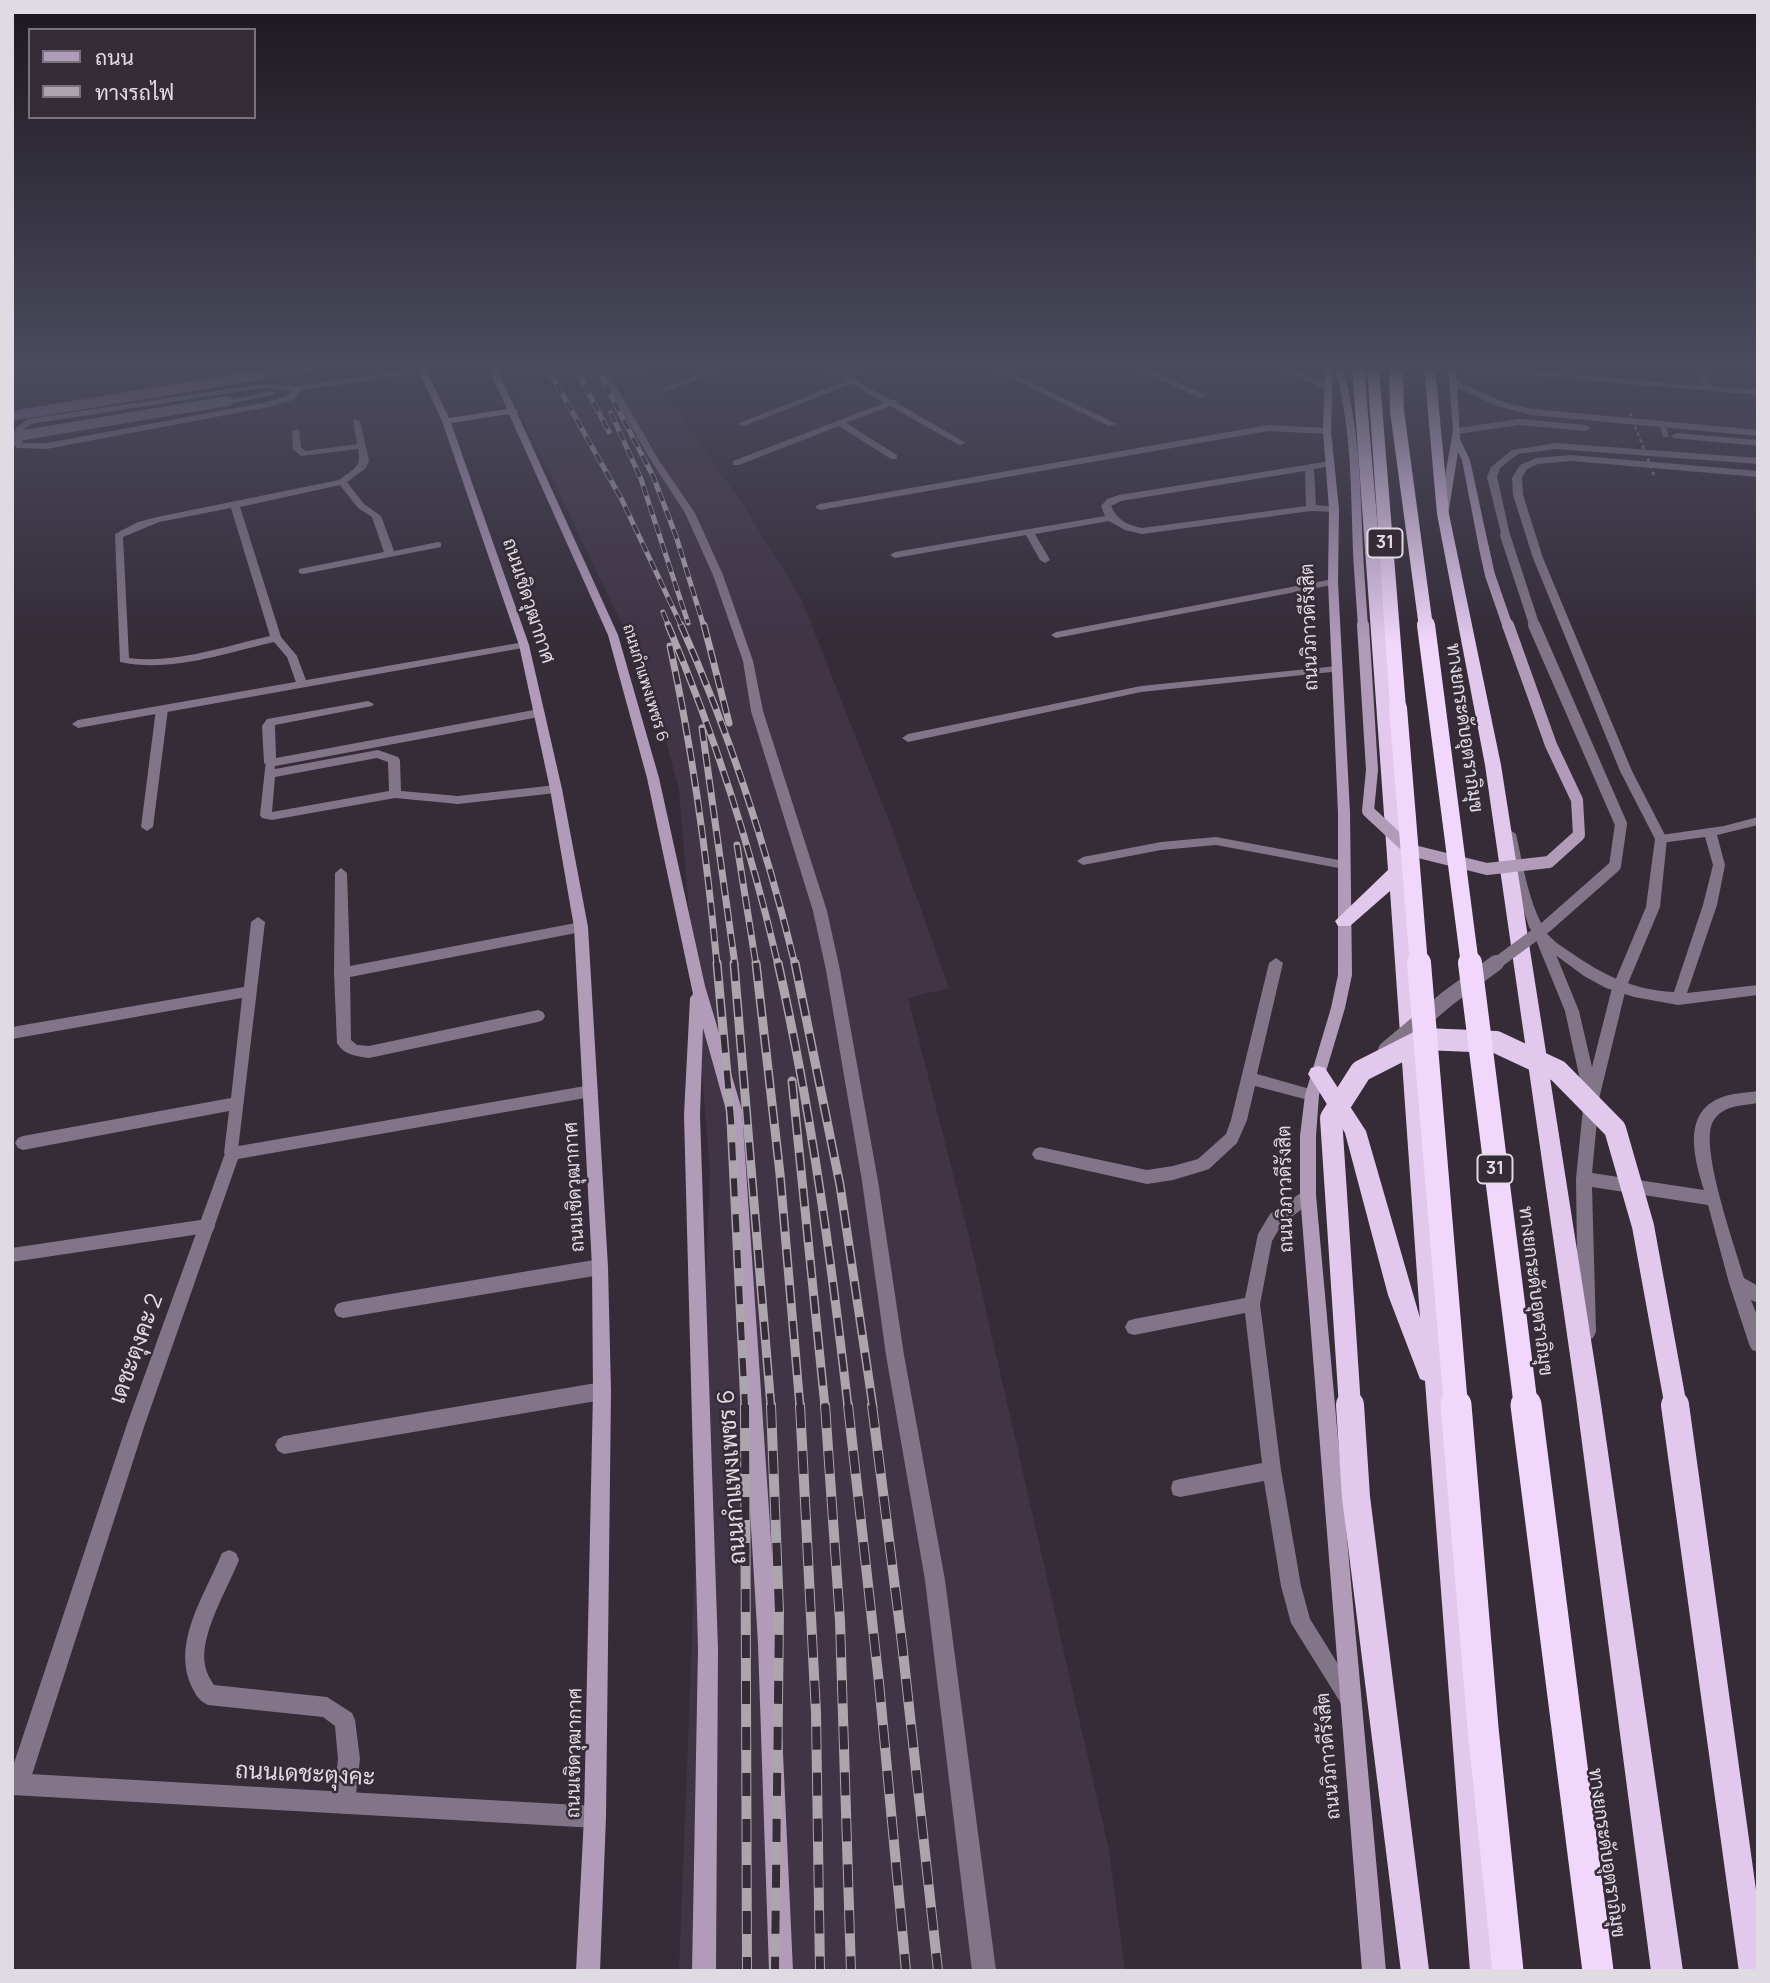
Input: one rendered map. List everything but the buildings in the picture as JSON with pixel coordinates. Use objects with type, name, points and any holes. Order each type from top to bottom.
[{"type":"highway","name":"31","points":[[1378,460],[1397,872],[1437,1392],[1486,1971]]},
{"type":"highway","name":"31","points":[[1380,460],[1407,829],[1482,1714],[1508,1971]]},
{"type":"highway","name":"ทางยกระดับอุตราภิมุข","points":[[1404,460],[1598,1971]]},
{"type":"highway","points":[[1438,460],[1443,514],[1493,765],[1588,1398],[1667,1971]]},
{"type":"highway","points":[[1344,920],[1376,895],[1397,872]]},
{"type":"highway","points":[[1415,1971],[1356,1497],[1331,1118],[1361,1072],[1424,1039],[1496,1042],[1558,1071],[1615,1129],[1643,1226],[1679,1430],[1753,1971]]},
{"type":"highway","points":[[1315,1085],[1355,1130],[1400,1295],[1437,1392]]},
{"type":"main road","name":"ถนนเชิดวุฒากาศ","points":[[459,460],[524,645],[556,789],[581,928],[600,1267],[602,1391],[595,1817],[588,1971]]},
{"type":"main road","name":"ถนนกำแพงเพชร 6","points":[[535,460],[613,635],[653,778],[698,986],[734,1110],[768,1644],[781,1971]]},
{"type":"main road","name":"ถนนวิภาวดีรังสิต","points":[[1330,460],[1334,509],[1333,582],[1344,865],[1345,975],[1315,1085],[1308,1136],[1308,1195],[1374,1971]]},
{"type":"main road","points":[[1353,460],[1371,770],[1368,811],[1410,850],[1486,869],[1549,862],[1579,835],[1577,800],[1551,745],[1490,575],[1466,460]]},
{"type":"main road","points":[[1443,514],[1453,460]]},
{"type":"main road","name":"ถนนกำแพงเพชร 6","points":[[698,986],[692,1115],[708,1648],[704,1971]]},
{"type":"street","points":[[276,638],[168,660],[136,663],[124,660],[116,541],[118,536],[124,531],[150,522],[342,482],[363,466],[363,460]]},
{"type":"street","points":[[654,460],[690,513],[718,575],[748,661],[757,711],[820,911],[833,970],[866,1155],[895,1355],[935,1580],[984,1971]]},
{"type":"street","points":[[736,463],[745,460]]},
{"type":"street","points":[[820,507],[1089,460]]},
{"type":"street","points":[[1361,1072],[1448,998],[1547,926],[1615,866],[1621,824],[1532,620],[1505,535],[1492,477],[1496,467],[1505,460]]},
{"type":"street","points":[[1545,460],[1523,467],[1517,478],[1518,495],[1538,558],[1626,771],[1661,839],[1653,907],[1619,988],[1591,1099],[1584,1179],[1588,1398]]},
{"type":"street","points":[[1646,460],[1758,461]]},
{"type":"street","points":[[1670,460],[1758,474]]},
{"type":"street","points":[[1330,464],[1119,498],[1110,501],[1106,506],[1111,518],[1128,528],[1142,531],[1311,508],[1334,509]]},
{"type":"street","points":[[1309,467],[1311,508]]},
{"type":"street","points":[[342,482],[361,506],[376,516],[390,554]]},
{"type":"street","points":[[235,505],[276,638],[292,656],[301,682]]},
{"type":"street","points":[[895,555],[1111,518]]},
{"type":"street","points":[[1030,533],[1045,560]]},
{"type":"street","points":[[303,571],[438,545]]},
{"type":"street","points":[[1056,635],[1333,582]]},
{"type":"street","points":[[78,723],[524,645]]},
{"type":"street","points":[[908,738],[1141,688],[1337,669]]},
{"type":"street","points":[[368,704],[271,722],[268,726],[270,769],[266,814],[272,816],[395,794],[458,800],[556,789]]},
{"type":"street","points":[[147,827],[162,709]]},
{"type":"street","points":[[270,769],[539,713]]},
{"type":"street","points":[[270,769],[378,754],[394,760],[395,794]]},
{"type":"street","points":[[1493,765],[1526,900],[1572,1011],[1591,1099]]},
{"type":"street","points":[[1661,839],[1758,821]]},
{"type":"street","points":[[1678,1000],[1710,905],[1718,864],[1710,832]]},
{"type":"street","points":[[1083,861],[1161,846],[1216,841],[1344,865]]},
{"type":"street","points":[[341,873],[344,1043],[354,1050],[369,1052],[538,1016]]},
{"type":"street","name":"เดชะตุงคะ 2","points":[[15,1784],[136,1424],[232,1153],[258,922]]},
{"type":"street","points":[[341,973],[581,928]]},
{"type":"street","points":[[1541,935],[1582,970],[1619,988],[1654,998],[1714,999],[1758,990]]},
{"type":"street","points":[[1040,1154],[1147,1177],[1203,1164],[1231,1138],[1276,963]]},
{"type":"street","points":[[12,1033],[250,991]]},
{"type":"street","points":[[1248,1078],[1315,1085]]},
{"type":"street","points":[[232,1153],[592,1091]]},
{"type":"street","points":[[1758,1097],[1721,1104],[1705,1118],[1698,1139],[1737,1283],[1758,1344]]},
{"type":"street","points":[[23,1143],[237,1103]]},
{"type":"street","points":[[1584,1179],[1714,1199]]},
{"type":"street","points":[[1308,1195],[1276,1219],[1264,1239],[1252,1304],[1272,1470],[1291,1586],[1301,1623],[1350,1700]]},
{"type":"street","points":[[12,1255],[208,1226]]},
{"type":"street","points":[[343,1310],[600,1267]]},
{"type":"street","points":[[1737,1283],[1758,1295]]},
{"type":"street","points":[[1134,1327],[1252,1304]]},
{"type":"street","points":[[284,1445],[602,1391]]},
{"type":"street","points":[[1181,1488],[1272,1470]]},
{"type":"street","points":[[229,1560],[197,1642],[194,1661],[197,1675],[208,1695],[327,1707],[345,1720],[349,1759],[344,1803]]},
{"type":"street","name":"ถนนเดชะตุงคะ","points":[[15,1784],[595,1817]]},
{"type":"path","points":[[1648,460],[1654,475]]},
{"type":"shaded area","points":[[543,460],[711,460],[801,598],[891,826],[949,988],[908,998],[969,1236],[1109,1850],[1125,1971],[679,1971],[710,1172],[679,789],[650,683]]},
{"type":"railway","points":[[599,460],[622,500],[682,627]]},
{"type":"railway","points":[[632,460],[688,623]]},
{"type":"railway","points":[[644,460],[676,536],[704,627]]},
{"type":"railway","points":[[663,612],[669,627]]},
{"type":"railway","points":[[668,625],[701,708],[730,793],[756,878],[778,965]]},
{"type":"railway","points":[[681,625],[716,708],[746,792],[795,965]]},
{"type":"railway","points":[[704,625],[729,723]]},
{"type":"railway","points":[[670,646],[698,805],[717,965]]},
{"type":"railway","points":[[702,728],[735,965]]},
{"type":"railway","points":[[737,845],[756,965]]},
{"type":"railway","points":[[717,963],[731,1119],[745,1407]]},
{"type":"railway","points":[[734,963],[771,1407]]},
{"type":"railway","points":[[756,963],[780,1174],[800,1407]]},
{"type":"railway","points":[[778,963],[819,1184],[848,1407]]},
{"type":"railway","points":[[795,963],[840,1185],[873,1407]]},
{"type":"railway","points":[[792,1081],[825,1407]]},
{"type":"railway","points":[[745,1405],[747,1971]]},
{"type":"railway","points":[[771,1405],[779,1612],[775,1971]]},
{"type":"railway","points":[[800,1405],[816,1713],[820,1971]]},
{"type":"railway","points":[[825,1405],[840,1621],[851,1971]]},
{"type":"railway","points":[[848,1405],[879,1683],[906,1971]]},
{"type":"railway","points":[[872,1405],[902,1643],[938,1971]]}]
